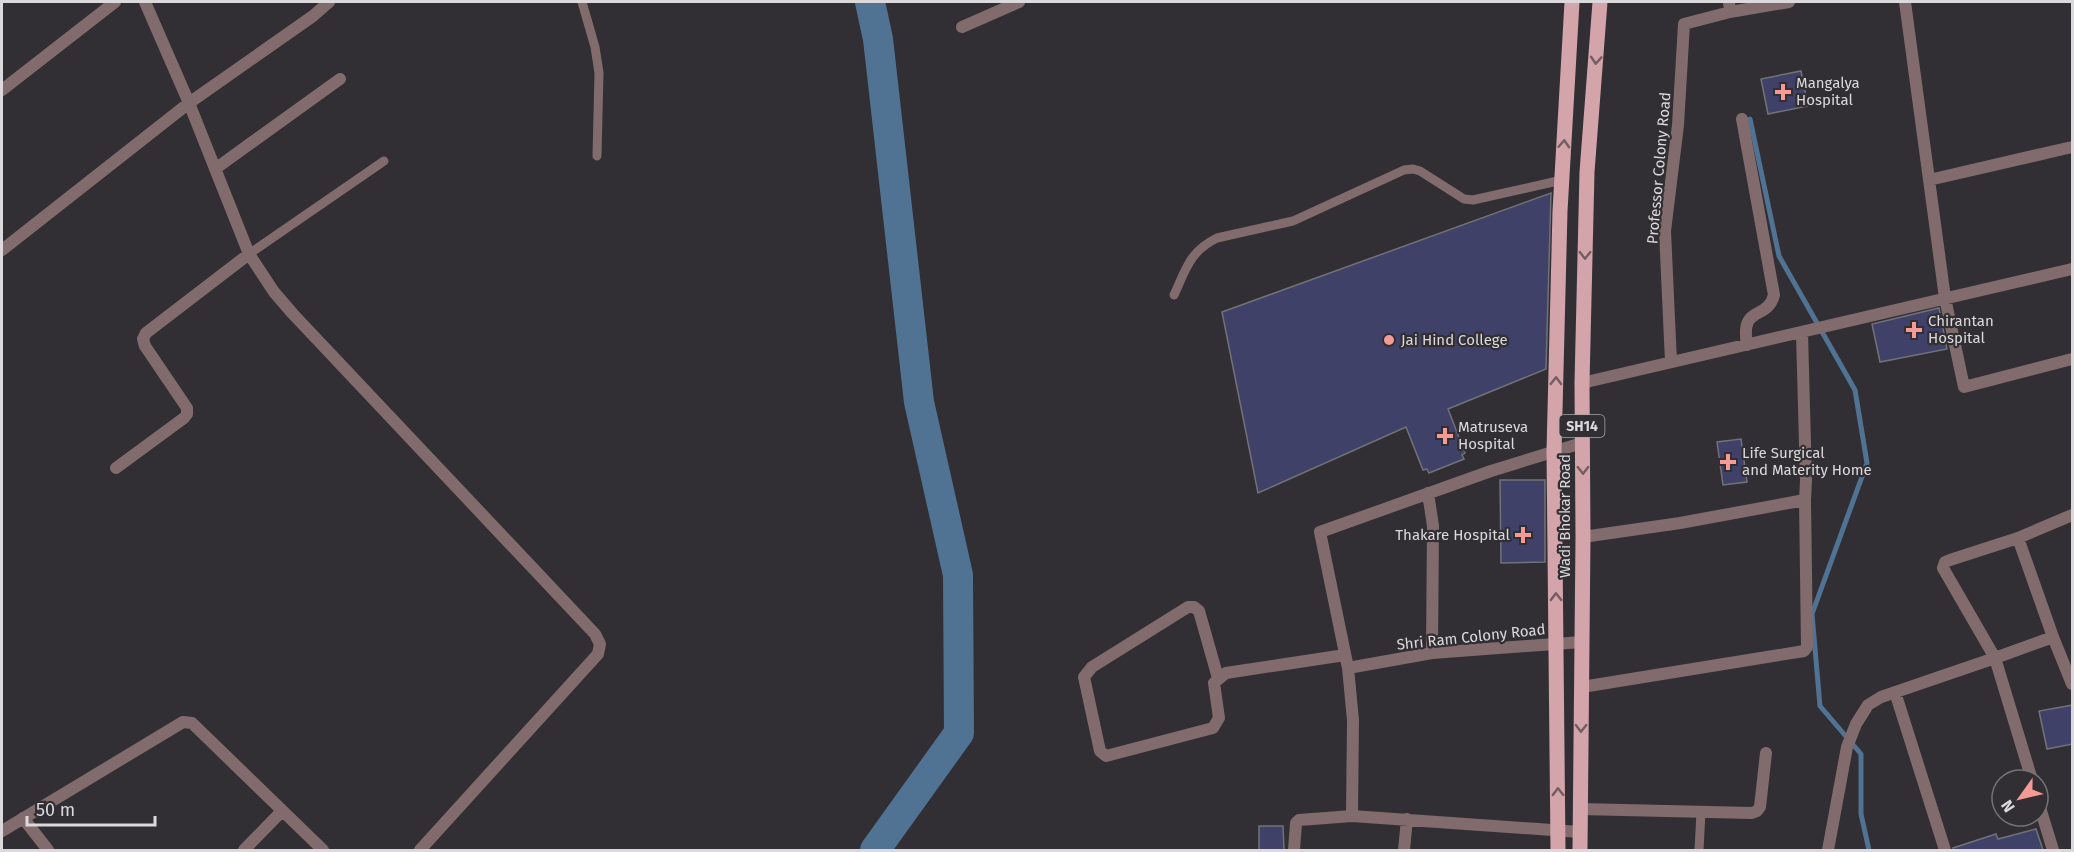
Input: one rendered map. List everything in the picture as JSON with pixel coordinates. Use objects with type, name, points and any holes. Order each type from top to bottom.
[{"type":"main road","name":"Wadi Bhokar Road","points":[[1558,850],[1554,452],[1562,180],[1572,2]]},
{"type":"main road","name":"Wadi Bhokar Road","points":[[1580,850],[1582,383],[1587,172],[1600,2]]},
{"type":"street","points":[[2,90],[115,2]]},
{"type":"street","points":[[145,2],[189,103],[249,254],[274,292],[595,634],[600,644],[598,654],[420,850]]},
{"type":"street","points":[[2,250],[189,103],[314,16],[329,2]]},
{"type":"street","points":[[962,27],[1019,2]]},
{"type":"street","points":[[1730,7],[1789,2]]},
{"type":"street","points":[[1905,2],[1945,298],[1964,387],[2073,359]]},
{"type":"street","name":"Professor Colony Road","points":[[1671,362],[1665,231],[1678,125],[1684,24],[1730,7]]},
{"type":"street","points":[[215,169],[340,79]]},
{"type":"street","points":[[1742,119],[1774,295],[1770,306],[1752,317],[1744,328],[1748,345]]},
{"type":"street","points":[[1929,180],[2073,147]]},
{"type":"street","points":[[116,468],[187,414],[187,408],[145,346],[143,339],[146,333],[249,254]]},
{"type":"street","points":[[1582,383],[2073,269]]},
{"type":"street","points":[[1582,687],[1804,651],[1807,647],[1804,500],[1806,332]]},
{"type":"street","points":[[1352,816],[1353,720],[1346,661],[1320,532],[1428,493],[1582,443]]},
{"type":"street","name":"Shri Ram Colony Road","points":[[1428,493],[1433,526],[1432,653]]},
{"type":"street","points":[[1583,537],[1680,523],[1804,500]]},
{"type":"street","points":[[2028,768],[1995,658],[1943,565],[1950,560],[2018,538],[2073,515]]},
{"type":"street","points":[[2018,538],[2053,637],[2073,684]]},
{"type":"street","points":[[1188,607],[1194,607],[1199,611],[1218,678],[1214,683],[1219,718],[1213,728],[1106,756],[1100,751],[1084,677],[1086,672],[1188,607]]},
{"type":"street","points":[[1828,850],[1847,747],[1856,724],[1869,705],[1881,697],[2053,637]]},
{"type":"street","name":"Shri Ram Colony Road","points":[[1218,678],[1226,673],[1346,661],[1582,642]]},
{"type":"street","points":[[1895,692],[1945,850]]},
{"type":"street","points":[[2,831],[183,722],[188,722],[192,723],[281,812],[323,850]]},
{"type":"street","points":[[1580,808],[1757,812],[1760,807],[1766,753]]},
{"type":"street","points":[[244,850],[281,812]]},
{"type":"street","points":[[1294,850],[1296,823],[1299,820],[1352,816],[1580,832]]},
{"type":"street","points":[[23,818],[48,850]]},
{"type":"street","points":[[1404,850],[1407,819]]},
{"type":"street","points":[[2046,828],[2053,850]]},
{"type":"lane","points":[[582,2],[595,46],[599,73],[597,156]]},
{"type":"lane","points":[[249,254],[384,161]]},
{"type":"lane","points":[[1174,295],[1190,260],[1206,243],[1217,238],[1293,221],[1404,170],[1420,171],[1464,199],[1473,200],[1562,180]]},
{"type":"lane","points":[[1699,850],[1701,812]]},
{"type":"building","points":[[1801,71],[1808,106],[1768,114],[1761,79]]},
{"type":"building","name":"Jai Hind College","points":[[1551,193],[1546,369],[1448,409],[1465,453],[1462,455],[1464,459],[1429,473],[1427,469],[1423,470],[1406,427],[1258,493],[1222,312]]},
{"type":"building","points":[[1939,308],[1947,349],[1880,362],[1872,324]]},
{"type":"building","points":[[1741,439],[1747,482],[1723,485],[1717,442]]},
{"type":"building","points":[[1500,480],[1545,480],[1545,562],[1501,563]]},
{"type":"building","points":[[2073,705],[2073,744],[2047,749],[2039,711]]},
{"type":"building","points":[[1259,826],[1283,826],[1284,850],[1259,850]]},
{"type":"building","points":[[2036,829],[2043,850],[1954,850],[1953,848],[1996,834],[1998,839]]},
{"type":"waterway","points":[[870,2],[878,39],[919,402],[958,575],[959,733],[875,850]]},
{"type":"waterway","points":[[1750,119],[1779,256],[1855,390],[1867,463],[1812,614],[1820,706],[1861,754],[1861,814],[1869,850]]},
{"type":"place","name":"Mangalya Hospital","points":[[1783,92]]},
{"type":"place","name":"Chirantan Hospital","points":[[1914,330]]},
{"type":"place","name":"Jai Hind College","points":[[1389,340]]},
{"type":"place","name":"Matruseva Hospital","points":[[1445,436]]},
{"type":"place","name":"Life Surgical and Materity Home","points":[[1728,462]]},
{"type":"place","name":"Thakare Hospital","points":[[1523,535]]}]
